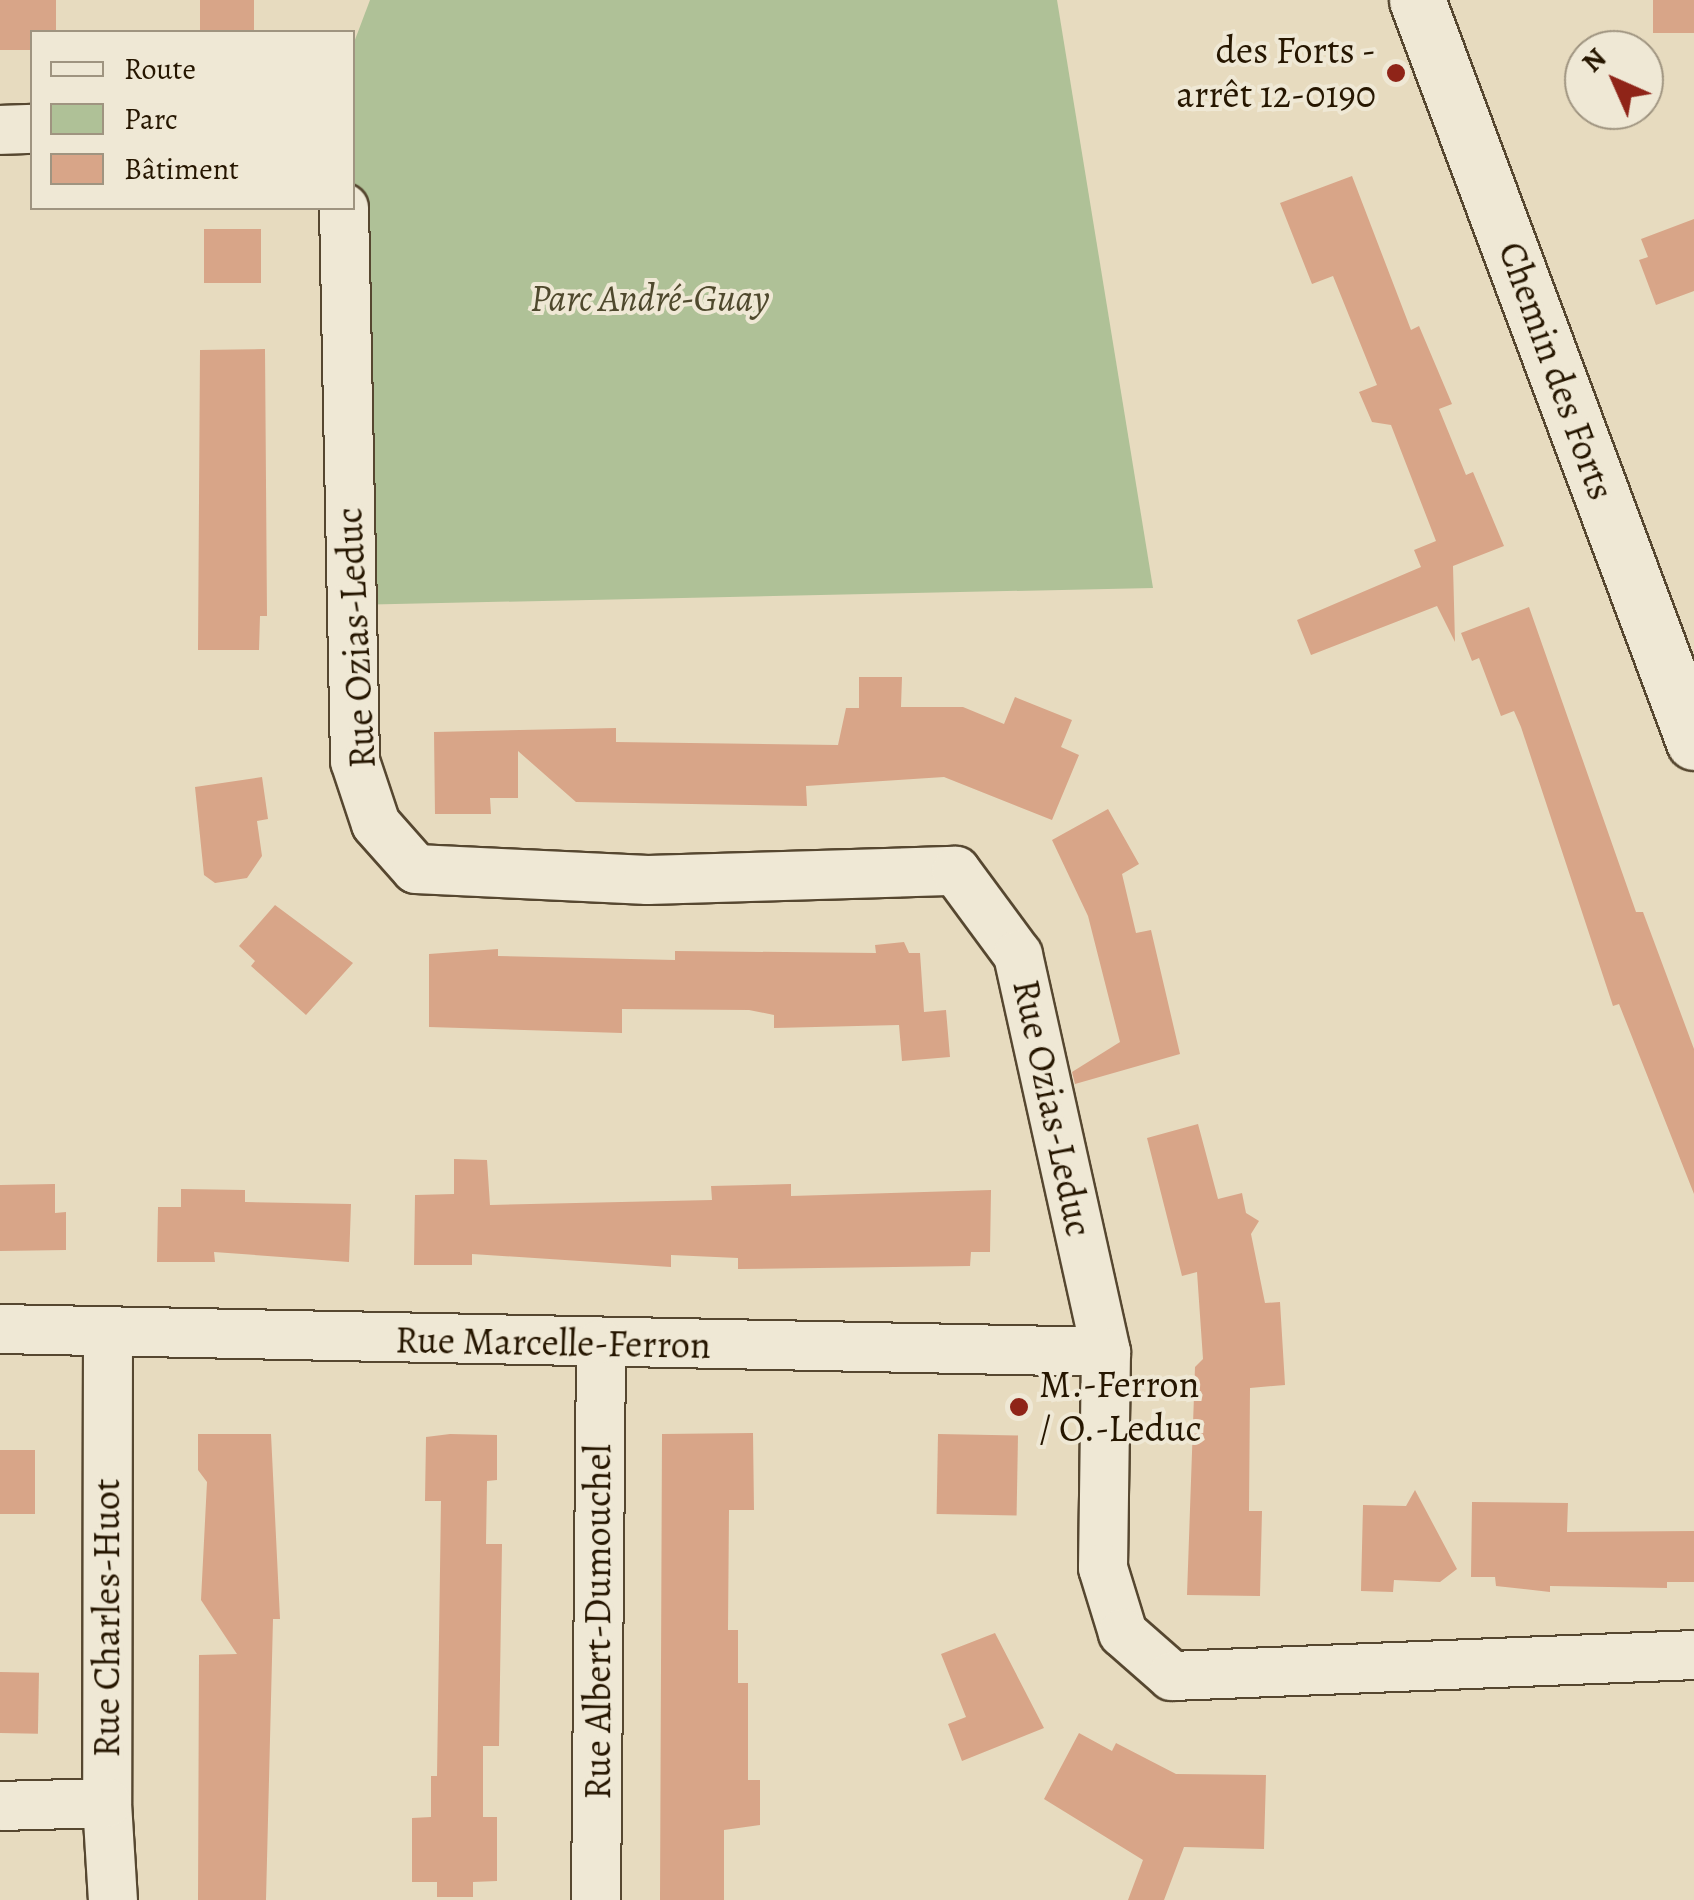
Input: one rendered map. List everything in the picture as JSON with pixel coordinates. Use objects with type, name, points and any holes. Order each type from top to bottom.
[{"type":"street","name":"Chemin des Forts","points":[[1417,0],[1694,742]]},
{"type":"street","points":[[0,130],[30,129]]},
{"type":"street","name":"Rue Ozias-Leduc","points":[[344,210],[356,760],[376,824],[416,869],[648,880],[956,871],[1018,955],[1106,1352],[1103,1568],[1123,1633],[1172,1676],[1694,1655]]},
{"type":"street","name":"Rue Marcelle-Ferron","points":[[0,1329],[108,1336],[1106,1352]]},
{"type":"street","name":"Rue Charles-Huot","points":[[108,1336],[107,1803],[113,1900]]},
{"type":"street","name":"Rue Albert-Dumouchel","points":[[596,1900],[601,1344]]},
{"type":"street","points":[[0,1806],[107,1803]]},
{"type":"green space","name":"Parc André-Guay","points":[[370,0],[1057,0],[1153,588],[349,605],[355,40]]},
{"type":"building","points":[[0,0],[56,0],[56,30],[30,30],[30,50],[0,50]]},
{"type":"building","points":[[200,0],[254,0],[254,30],[200,30]]},
{"type":"building","points":[[1653,0],[1694,0],[1694,33],[1653,30]]},
{"type":"building","points":[[1352,176],[1411,330],[1419,326],[1452,404],[1439,409],[1466,475],[1473,472],[1504,546],[1453,566],[1455,642],[1437,606],[1311,655],[1297,620],[1421,567],[1414,550],[1436,541],[1391,425],[1372,422],[1359,392],[1377,385],[1333,276],[1312,284],[1280,203]]},
{"type":"building","points":[[1694,219],[1694,291],[1656,305],[1639,260],[1648,257],[1641,239]]},
{"type":"building","points":[[204,229],[261,229],[261,283],[204,283]]},
{"type":"building","points":[[265,349],[267,616],[260,616],[259,650],[198,650],[200,350]]},
{"type":"building","points":[[1529,607],[1636,912],[1643,912],[1694,1049],[1694,1194],[1619,1004],[1613,1006],[1521,727],[1514,711],[1501,716],[1479,658],[1472,661],[1461,633]]},
{"type":"building","points":[[859,677],[902,677],[901,707],[963,707],[1004,724],[1015,697],[1072,720],[1061,747],[1079,755],[1052,820],[944,777],[806,786],[807,806],[576,802],[518,751],[518,798],[490,798],[491,814],[435,814],[434,732],[616,728],[616,742],[838,745],[846,708],[859,708]]},
{"type":"building","points":[[262,777],[268,819],[257,821],[262,856],[247,878],[215,883],[204,875],[195,787]]},
{"type":"building","points":[[1108,809],[1139,864],[1122,874],[1136,933],[1151,930],[1180,1054],[1075,1084],[1072,1072],[1120,1042],[1088,916],[1052,840]]},
{"type":"building","points":[[275,905],[353,963],[306,1015],[251,966],[255,961],[239,946]]},
{"type":"building","points":[[904,942],[909,953],[920,953],[924,1012],[946,1010],[950,1057],[902,1061],[899,1025],[774,1028],[774,1015],[749,1010],[622,1009],[622,1033],[429,1027],[429,954],[498,949],[498,956],[675,960],[675,951],[876,953],[875,945]]},
{"type":"building","points":[[1198,1124],[1218,1199],[1242,1193],[1246,1213],[1259,1221],[1251,1234],[1265,1303],[1280,1302],[1285,1385],[1250,1388],[1249,1511],[1262,1511],[1260,1596],[1187,1595],[1195,1367],[1203,1359],[1197,1272],[1182,1276],[1147,1138]]},
{"type":"building","points":[[454,1159],[487,1160],[490,1205],[712,1200],[711,1186],[791,1184],[791,1196],[991,1190],[990,1252],[971,1252],[970,1266],[738,1269],[738,1258],[671,1255],[671,1267],[472,1254],[472,1265],[414,1265],[415,1195],[454,1194]]},
{"type":"building","points":[[55,1184],[55,1213],[66,1212],[66,1250],[0,1251],[0,1185]]},
{"type":"building","points":[[181,1189],[245,1190],[245,1202],[351,1204],[349,1262],[214,1252],[215,1262],[157,1262],[158,1207],[181,1207]]},
{"type":"building","points":[[753,1433],[754,1510],[729,1510],[728,1630],[738,1630],[738,1683],[748,1683],[748,1780],[760,1780],[760,1825],[724,1830],[724,1900],[660,1900],[662,1434]]},
{"type":"building","points":[[198,1434],[271,1434],[280,1619],[273,1619],[266,1900],[198,1900],[199,1655],[237,1654],[201,1600],[207,1482],[198,1470]]},
{"type":"building","points":[[938,1434],[1018,1435],[1017,1515],[937,1514]]},
{"type":"building","points":[[497,1435],[497,1480],[487,1481],[486,1544],[502,1544],[499,1746],[483,1746],[483,1817],[497,1817],[497,1881],[473,1882],[473,1897],[437,1897],[437,1882],[412,1882],[412,1818],[431,1817],[431,1776],[437,1776],[441,1501],[425,1501],[426,1437]]},
{"type":"building","points":[[0,1450],[35,1450],[35,1514],[0,1514]]},
{"type":"building","points":[[1415,1490],[1457,1569],[1440,1582],[1394,1580],[1393,1592],[1361,1591],[1363,1505],[1406,1506]]},
{"type":"building","points":[[1472,1502],[1568,1503],[1567,1532],[1694,1531],[1694,1582],[1667,1582],[1667,1588],[1550,1586],[1550,1592],[1496,1586],[1495,1577],[1471,1577]]},
{"type":"building","points":[[995,1633],[1044,1728],[962,1761],[948,1724],[966,1717],[941,1654]]},
{"type":"building","points":[[0,1672],[39,1673],[38,1734],[0,1733]]},
{"type":"building","points":[[1079,1733],[1112,1751],[1116,1743],[1176,1774],[1266,1775],[1264,1849],[1184,1847],[1164,1900],[1128,1900],[1143,1860],[1044,1799]]},
{"type":"place","name":"des Forts - arrêt 12-0190","points":[[1396,73]]},
{"type":"place","name":"M.-Ferron / O.-Leduc","points":[[1019,1407]]}]
